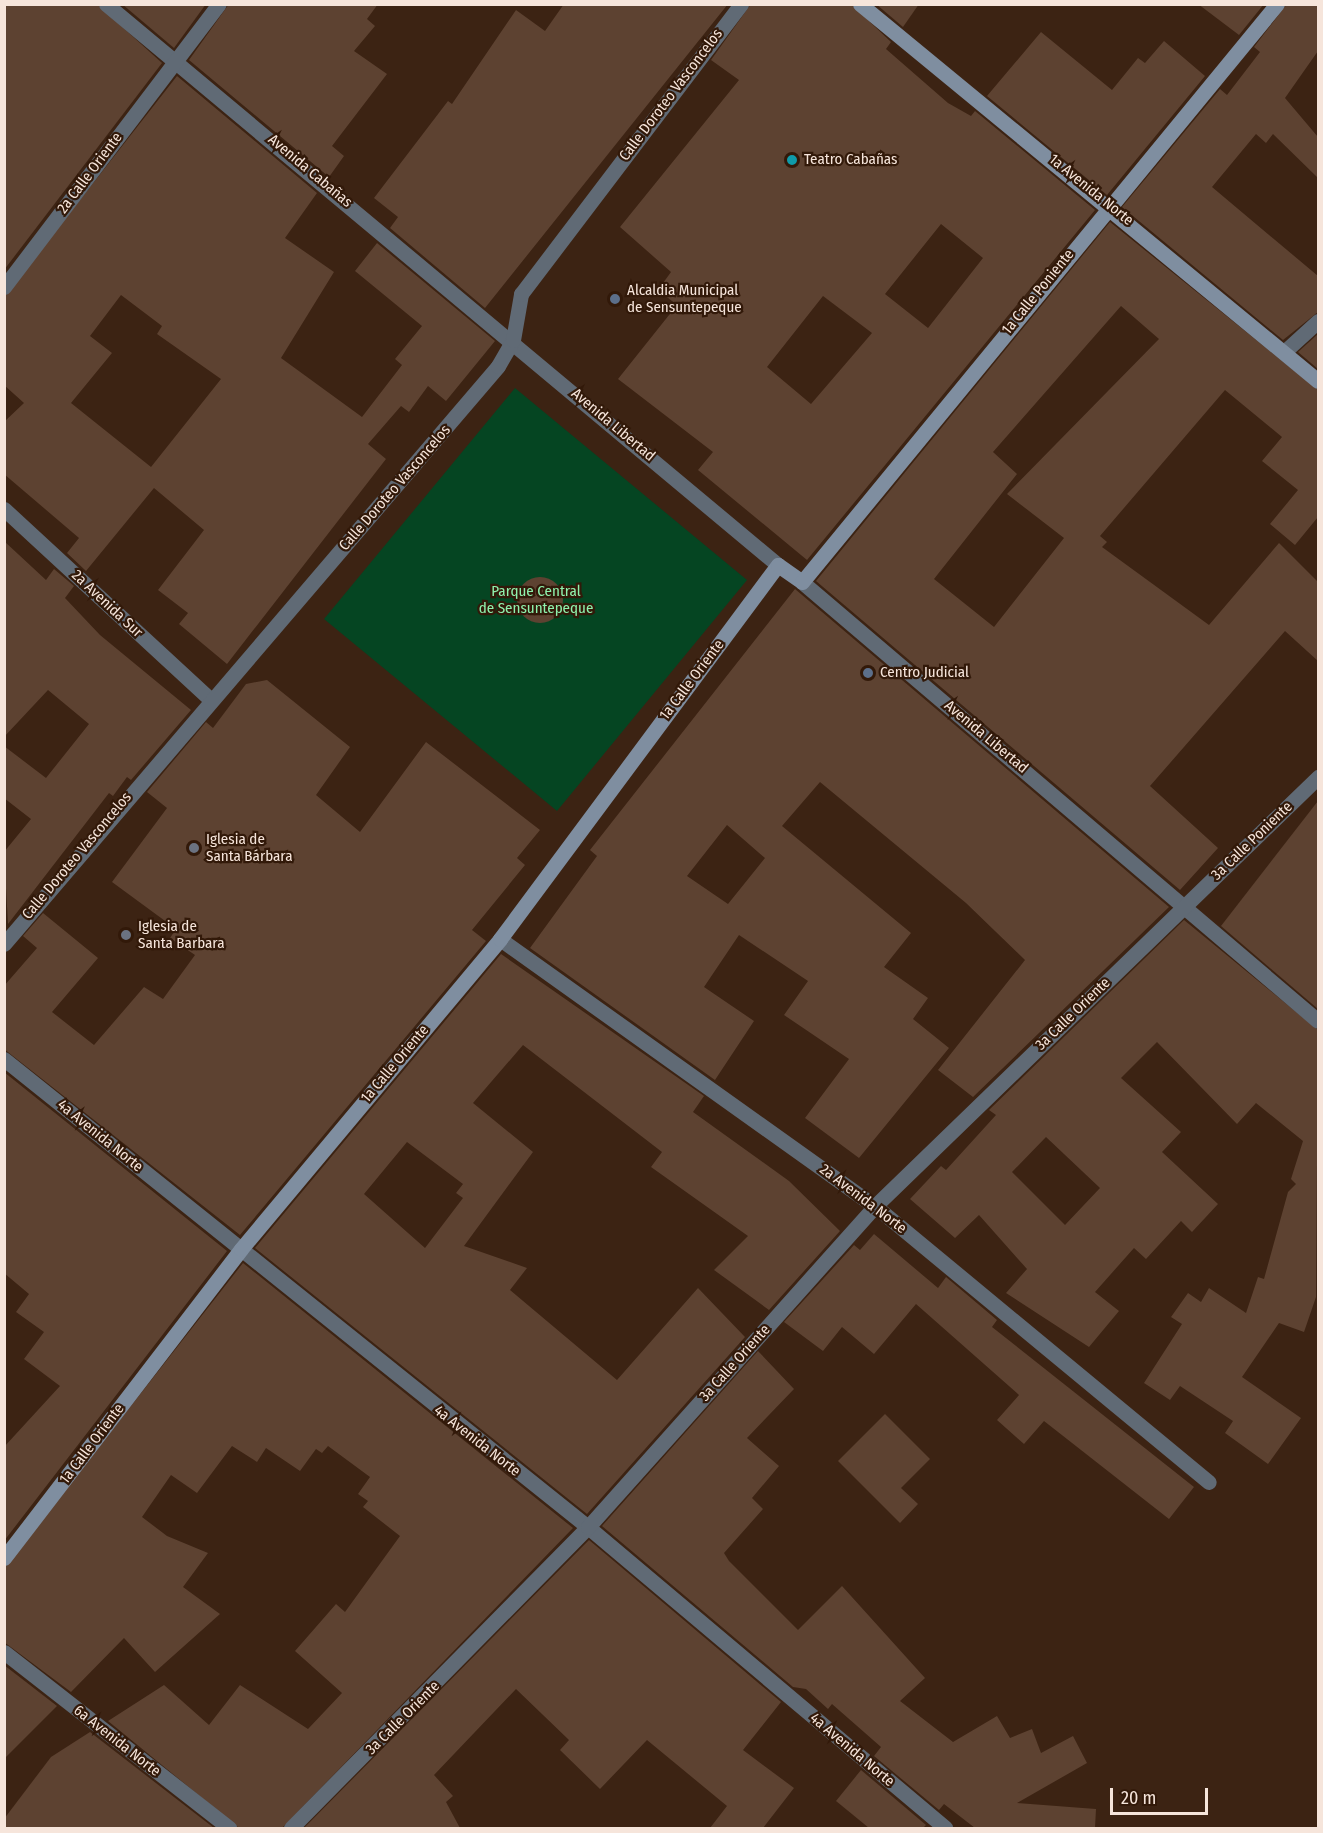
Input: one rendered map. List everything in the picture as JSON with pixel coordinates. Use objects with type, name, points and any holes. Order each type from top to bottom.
[{"type":"street","name":"Avenida Cabañas","points":[[106,4],[176,58],[513,340]]},
{"type":"street","name":"2a Calle Oriente","points":[[4,287],[219,4]]},
{"type":"street","name":"Calle Doroteo Vasconcelos","points":[[4,944],[209,698],[404,479],[498,366],[513,340],[521,294],[741,4]]},
{"type":"street","name":"1a Avenida Norte","points":[[860,4],[1110,204],[1318,381]]},
{"type":"street","name":"1a Calle Poniente","points":[[802,582],[1110,204],[1277,4]]},
{"type":"street","points":[[1284,352],[1318,321]]},
{"type":"street","name":"Avenida Libertad","points":[[513,340],[778,565],[802,582],[1186,905],[1318,1021]]},
{"type":"street","name":"2a Avenida Sur","points":[[4,509],[209,698]]},
{"type":"street","name":"1a Calle Oriente","points":[[4,1558],[241,1249],[500,939],[778,565]]},
{"type":"street","name":"3a Calle Poniente","points":[[1186,905],[1318,777]]},
{"type":"street","name":"3a Calle Oriente","points":[[291,1828],[588,1527],[875,1206],[1186,905]]},
{"type":"street","name":"2a Avenida Norte","points":[[500,939],[875,1206],[1209,1482]]},
{"type":"street","name":"4a Avenida Norte","points":[[4,1059],[241,1249],[352,1343],[588,1527],[942,1828]]},
{"type":"street","name":"6a Avenida Norte","points":[[4,1652],[230,1828]]},
{"type":"green space","name":"Parque Central de Sensuntepeque","points":[[515,388],[747,580],[557,811],[324,619]]},
{"type":"building","points":[[4,4],[97,4],[162,63],[4,270]]},
{"type":"building","points":[[122,4],[206,4],[174,48]]},
{"type":"building","points":[[229,4],[378,4],[367,19],[375,26],[354,51],[387,74],[332,146],[344,156],[329,177],[189,60]]},
{"type":"building","points":[[564,4],[728,4],[485,308],[390,228],[398,217],[374,198],[448,101],[452,104],[516,10],[545,31]]},
{"type":"building","points":[[751,4],[851,4],[891,42],[886,49],[948,103],[971,116],[975,111],[1095,210],[807,560],[698,470],[713,452],[618,379],[677,305],[658,290],[671,272],[620,227],[739,80],[711,60]],"holes":[[[941,224],[983,258],[928,328],[885,294]],[[823,296],[872,333],[811,404],[767,367]]]},
{"type":"building","points":[[876,4],[919,4],[903,27]]},
{"type":"building","points":[[1198,4],[1264,4],[1239,35]]},
{"type":"building","points":[[1287,4],[1318,4],[1318,51],[1285,98],[1318,137],[1318,178],[1273,134],[1266,143],[1256,134],[1212,187],[1318,276],[1318,312],[1283,340],[1122,207],[1220,89],[1227,95],[1260,52],[1254,47]]},
{"type":"building","points":[[1041,32],[1112,90],[1138,58],[1145,63],[1164,41],[1205,76],[1107,195],[987,96]]},
{"type":"building","points":[[177,76],[317,193],[285,238],[334,272],[281,358],[362,417],[402,365],[395,359],[422,326],[355,271],[377,243],[495,341],[446,401],[428,386],[409,412],[401,406],[368,444],[386,459],[227,664],[179,624],[188,613],[158,590],[204,530],[154,488],[86,571],[67,553],[79,538],[4,474],[4,422],[24,403],[4,385],[4,297]],"holes":[[[121,295],[162,326],[157,334],[221,379],[151,467],[71,403],[112,353],[90,336]]]},
{"type":"building","points":[[1110,222],[1318,390],[1318,517],[1295,545],[1270,524],[1298,490],[1262,461],[1282,437],[1225,390],[1100,536],[1107,542],[1102,547],[1209,625],[1279,543],[1318,582],[1318,661],[1285,631],[1150,786],[1218,848],[1180,890],[816,581]],"holes":[[[1121,306],[1159,339],[1007,494],[1064,538],[994,627],[934,579],[1017,474],[993,452]]]},
{"type":"building","points":[[1318,334],[1318,369],[1298,352]]},
{"type":"building","points":[[4,541],[46,580],[54,569],[74,586],[65,598],[100,635],[191,710],[131,780],[127,777],[113,796],[109,793],[8,924],[4,852],[31,819],[4,798],[4,746],[46,778],[89,724],[48,690],[4,737]]},
{"type":"building","points":[[540,577],[549,578],[557,583],[562,591],[562,609],[557,617],[549,622],[540,623],[531,622],[523,617],[518,609],[517,600],[518,591],[523,583],[531,578]]},
{"type":"building","points":[[795,589],[1169,907],[973,1097],[938,1070],[1025,960],[966,903],[820,782],[782,826],[911,933],[884,967],[928,998],[913,1019],[949,1048],[859,1158],[805,1118],[849,1059],[784,1015],[808,981],[739,935],[704,987],[754,1021],[715,1080],[530,948],[597,856],[590,850]],"holes":[[[727,825],[765,858],[728,904],[687,876]]]},
{"type":"building","points":[[267,680],[350,747],[316,795],[360,832],[426,742],[540,830],[517,858],[525,865],[472,930],[486,941],[240,1235],[4,1049],[4,986],[37,948],[23,936],[43,913],[98,958],[52,1012],[94,1045],[144,987],[163,999],[195,955],[170,938],[176,929],[112,882],[167,808],[147,792],[206,722],[213,728],[246,684]]},
{"type":"building","points":[[1318,801],[1318,1009],[1221,926]]},
{"type":"building","points":[[1184,920],[1318,1030],[1316,1297],[1304,1332],[1279,1323],[1242,1377],[1301,1418],[1268,1464],[1225,1433],[1233,1421],[1180,1386],[1170,1400],[1144,1383],[1182,1324],[1171,1317],[1188,1293],[1201,1302],[1209,1288],[1246,1313],[1258,1277],[1264,1279],[1288,1192],[1296,1184],[1291,1179],[1303,1141],[1256,1103],[1237,1124],[1157,1042],[1121,1078],[1181,1132],[1162,1152],[1218,1204],[1192,1232],[1181,1221],[1146,1259],[1134,1248],[1095,1292],[1119,1311],[1089,1347],[1006,1293],[1027,1269],[979,1215],[955,1238],[910,1199],[941,1166],[946,1170],[996,1115],[989,1110]],"holes":[[[1046,1137],[1100,1188],[1065,1225],[1012,1172]]]},
{"type":"building","points":[[501,954],[704,1096],[693,1112],[789,1181],[840,1231],[769,1310],[714,1270],[748,1236],[651,1167],[662,1152],[523,1045],[473,1103],[533,1152],[464,1246],[527,1268],[510,1290],[617,1380],[698,1288],[745,1337],[587,1514],[255,1248]],"holes":[[[407,1142],[463,1184],[456,1193],[463,1198],[425,1248],[364,1194]]]},
{"type":"building","points":[[4,1072],[227,1251],[4,1541],[4,1447],[60,1386],[24,1359],[44,1332],[16,1312],[29,1294],[4,1273]]},
{"type":"building","points":[[874,1234],[938,1288],[946,1277],[997,1320],[992,1327],[1194,1487],[1169,1519],[1044,1421],[1024,1444],[997,1420],[1019,1395],[916,1304],[874,1354],[842,1327],[823,1351],[784,1322],[854,1245],[860,1250]]},
{"type":"building","points":[[243,1263],[573,1528],[282,1828],[239,1828],[108,1721],[164,1685],[209,1725],[240,1685],[308,1729],[342,1693],[295,1651],[336,1604],[345,1612],[400,1536],[363,1507],[368,1501],[358,1494],[370,1477],[328,1446],[322,1453],[316,1449],[300,1471],[266,1448],[257,1462],[232,1446],[197,1493],[171,1475],[142,1517],[167,1536],[208,1553],[183,1587],[220,1614],[155,1672],[124,1638],[71,1692],[4,1642],[4,1568]]},
{"type":"building","points":[[758,1351],[794,1389],[747,1438],[779,1466],[752,1498],[763,1509],[724,1553],[729,1561],[798,1630],[842,1586],[925,1678],[900,1701],[953,1742],[997,1716],[1010,1738],[1032,1729],[1041,1753],[1073,1736],[1087,1763],[1017,1803],[1096,1809],[1095,1828],[975,1828],[944,1804],[939,1810],[874,1756],[881,1747],[832,1704],[828,1709],[806,1689],[793,1687],[602,1526]]},
{"type":"building","points":[[885,1414],[930,1459],[901,1488],[918,1504],[900,1523],[838,1461]]},
{"type":"building","points":[[589,1540],[781,1702],[743,1750],[794,1788],[763,1828],[710,1828],[727,1806],[647,1740],[600,1789],[560,1750],[569,1740],[516,1689],[434,1775],[453,1796],[446,1802],[460,1828],[304,1828]]},
{"type":"building","points":[[4,1665],[57,1706],[4,1759]]},
{"type":"building","points":[[90,1732],[214,1828],[4,1828],[4,1819],[51,1757]]},
{"type":"building","points":[[861,1770],[926,1825],[923,1828],[869,1828],[836,1801]]},
{"type":"place","name":"Teatro Cabañas","points":[[792,160]]},
{"type":"place","name":"Alcaldia Municipal de Sensuntepeque","points":[[615,299]]},
{"type":"place","name":"Centro Judicial","points":[[868,673]]},
{"type":"place","name":"Iglesia de Santa Bárbara","points":[[194,848]]},
{"type":"place","name":"Iglesia de Santa Barbara","points":[[126,935]]}]
